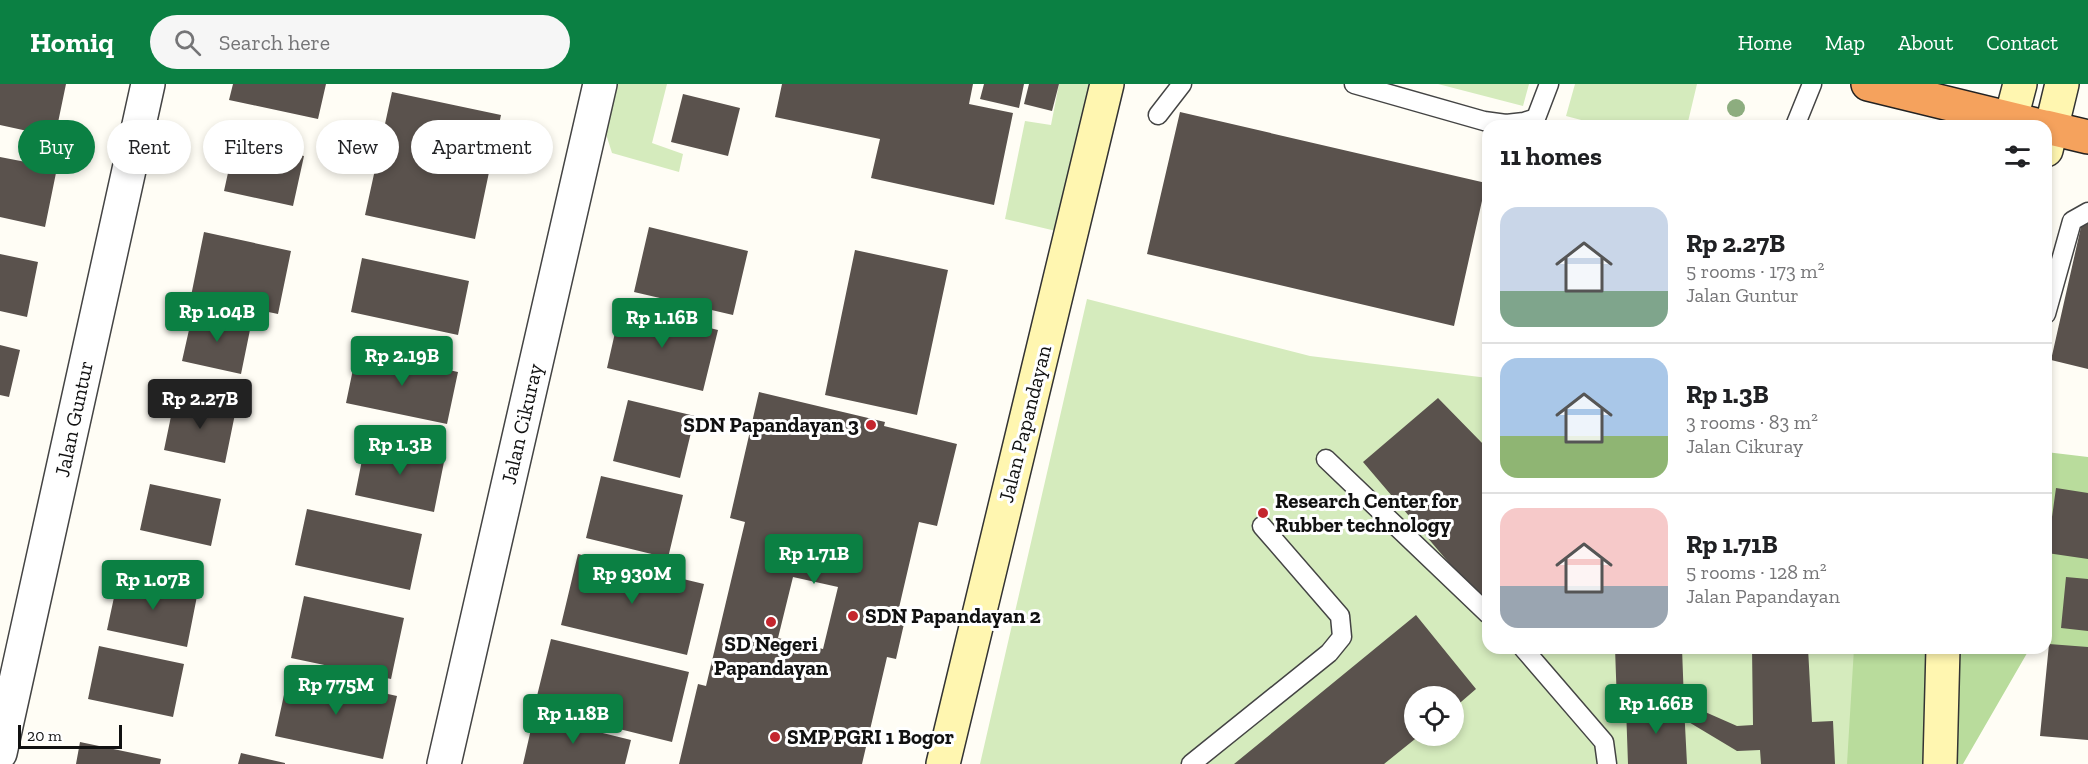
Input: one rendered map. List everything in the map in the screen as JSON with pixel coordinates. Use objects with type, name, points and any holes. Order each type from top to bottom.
[{"type":"highway","points":[[1868,84],[1998,120]]},
{"type":"highway","points":[[2052,132],[2088,136]]},
{"type":"street","name":"Jalan Guntur","points":[[0,753],[148,84]]},
{"type":"street","name":"Jalan Cikuray","points":[[444,764],[600,84]]},
{"type":"street","name":"Jalan Papandayan","points":[[943,764],[1107,84]]},
{"type":"street","points":[[2020,84],[2031,120]]},
{"type":"street","points":[[2040,120],[2062,84]]},
{"type":"street","points":[[1940,764],[1943,654]]},
{"type":"lane","points":[[1158,115],[1182,84]]},
{"type":"lane","points":[[1354,84],[1482,120]]},
{"type":"lane","points":[[1530,120],[1536,118],[1549,84]]},
{"type":"lane","points":[[1797,120],[1812,84]]},
{"type":"lane","points":[[2052,293],[2072,221],[2088,212]]},
{"type":"lane","points":[[1326,459],[1482,608]]},
{"type":"lane","points":[[1191,764],[1329,653],[1342,637],[1340,616],[1262,526]]},
{"type":"lane","points":[[1528,654],[1604,742],[1607,764]]},
{"type":"green space","points":[[616,84],[667,84],[652,143],[683,154],[679,172],[612,153],[605,131]]},
{"type":"green space","points":[[1059,84],[1091,84],[1056,231],[1005,219],[1025,121],[1051,125]]},
{"type":"green space","points":[[1438,84],[1529,84],[1523,106]]},
{"type":"green space","points":[[1575,84],[1697,84],[1688,120],[1581,120],[1566,116]]},
{"type":"green space","name":"Research Center for Rubber technology","points":[[1087,299],[1310,356],[1482,377],[1482,654],[1914,654],[1909,764],[980,764]]},
{"type":"green space","points":[[2052,453],[2088,457],[2088,656],[2052,647]]},
{"type":"green space","points":[[1854,654],[2027,654],[1963,764],[1847,764]]},
{"type":"building","points":[[0,84],[66,84],[59,120],[18,120],[18,129],[0,125]]},
{"type":"building","points":[[233,84],[326,84],[318,119],[229,100]]},
{"type":"building","points":[[782,84],[973,84],[969,104],[1013,113],[994,205],[871,178],[880,139],[775,117]]},
{"type":"building","points":[[984,84],[1024,84],[1019,108],[980,99]]},
{"type":"building","points":[[1029,84],[1059,84],[1052,111],[1024,104]]},
{"type":"building","points":[[392,92],[501,115],[500,120],[411,120],[411,174],[489,174],[475,239],[365,215],[374,174],[399,174],[399,120],[386,120]]},
{"type":"building","points":[[683,94],[740,108],[728,156],[671,142]]},
{"type":"building","points":[[1180,112],[1482,182],[1482,201],[1454,326],[1147,254]]},
{"type":"building","points":[[0,157],[18,160],[18,174],[56,174],[45,227],[0,217]]},
{"type":"building","points":[[228,174],[300,174],[293,206],[224,191]]},
{"type":"building","points":[[2083,218],[2088,219],[2088,369],[2052,360]]},
{"type":"building","points":[[649,227],[748,251],[733,315],[634,292]]},
{"type":"building","points":[[204,232],[291,251],[278,314],[191,296]]},
{"type":"building","points":[[855,250],[948,270],[917,415],[825,395]]},
{"type":"building","points":[[0,254],[38,262],[27,317],[0,311]]},
{"type":"building","points":[[362,258],[469,281],[458,335],[351,312]]},
{"type":"building","points":[[621,306],[718,330],[703,391],[607,368]]},
{"type":"building","points":[[193,312],[251,325],[241,374],[182,361]]},
{"type":"building","points":[[0,345],[20,350],[9,397],[0,395]]},
{"type":"building","points":[[357,350],[458,372],[447,424],[346,403]]},
{"type":"building","points":[[759,392],[885,422],[884,426],[957,444],[937,526],[919,522],[898,612],[906,615],[896,659],[887,657],[862,764],[679,764],[698,684],[706,686],[745,522],[730,518]],"holes":[[[793,577],[838,587],[823,649],[778,638]]]},
{"type":"building","points":[[175,397],[236,409],[225,463],[164,450]]},
{"type":"building","points":[[1438,398],[1482,443],[1482,602],[1363,462]]},
{"type":"building","points":[[628,400],[695,416],[680,478],[613,461]]},
{"type":"building","points":[[366,440],[445,457],[434,512],[355,495]]},
{"type":"building","points":[[601,476],[683,495],[668,558],[586,538]]},
{"type":"building","points":[[150,484],[221,499],[211,546],[140,530]]},
{"type":"building","points":[[2056,488],[2088,493],[2088,559],[2052,554],[2052,517]]},
{"type":"building","points":[[307,509],[422,534],[410,590],[295,565]]},
{"type":"building","points":[[578,554],[704,584],[687,655],[561,625]]},
{"type":"building","points":[[119,574],[198,591],[187,647],[107,630]]},
{"type":"building","points":[[2066,577],[2088,579],[2088,631],[2061,628]]},
{"type":"building","points":[[304,596],[404,618],[391,679],[291,658]]},
{"type":"building","points":[[1416,615],[1476,689],[1464,699],[1464,686],[1404,686],[1404,746],[1406,746],[1384,764],[1234,764]]},
{"type":"building","points":[[551,639],[689,672],[672,742],[534,708]]},
{"type":"building","points":[[2052,644],[2088,647],[2088,740],[2040,736],[2048,654],[2052,654]]},
{"type":"building","points":[[99,646],[184,664],[173,717],[88,699]]},
{"type":"building","points":[[1615,654],[1682,654],[1684,702],[1617,704]]},
{"type":"building","points":[[1752,654],[1808,654],[1812,722],[1833,721],[1835,764],[1761,764],[1760,750],[1737,751],[1687,721],[1687,704],[1737,726],[1753,725]]},
{"type":"building","points":[[289,672],[397,696],[383,759],[275,736]]},
{"type":"building","points":[[1684,706],[1687,764],[1628,764],[1626,707]]},
{"type":"building","points":[[534,716],[631,740],[625,764],[523,764]]},
{"type":"building","points":[[80,742],[161,759],[160,764],[76,764]]},
{"type":"building","points":[[241,753],[285,763],[285,764],[238,764]]},
{"type":"place","name":"SDN Papandayan 3","points":[[871,425]]},
{"type":"place","name":"Research Center for Rubber technology","points":[[1263,513]]},
{"type":"place","name":"SDN Papandayan 2","points":[[853,616]]},
{"type":"place","name":"SD Negeri Papandayan","points":[[771,622]]},
{"type":"place","name":"SMP PGRI 1 Bogor","points":[[775,737]]}]
